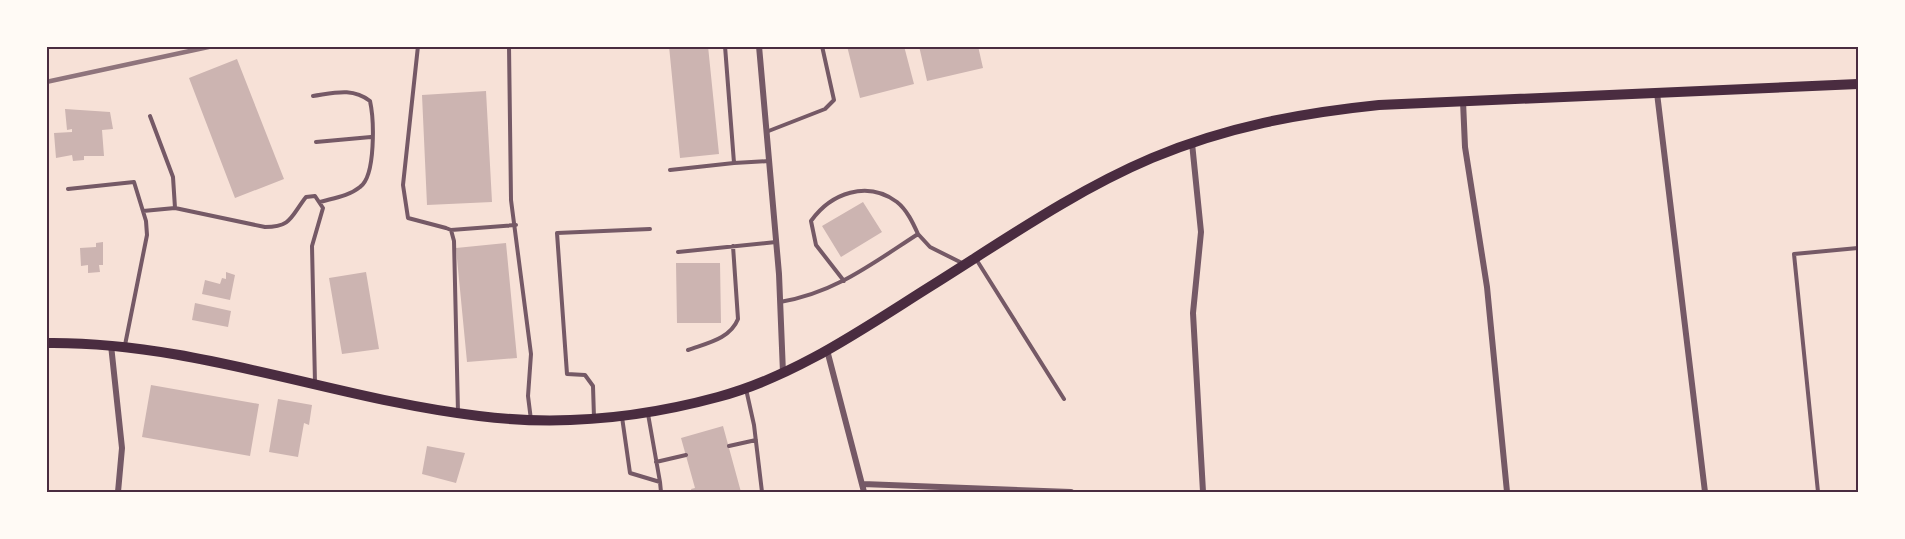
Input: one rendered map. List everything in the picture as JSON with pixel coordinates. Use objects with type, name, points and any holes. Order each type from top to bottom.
[{"type":"main road","points":[[46,343],[111,344],[159,350],[458,413],[531,420],[622,416],[689,405],[746,389],[783,373],[827,350],[1073,199],[1122,172],[1192,143],[1274,119],[1317,111],[1463,101],[1858,84]]},
{"type":"street","points":[[759,46],[776,242],[783,373]]},
{"type":"street","points":[[1657,93],[1704,492]]},
{"type":"street","points":[[1463,101],[1465,147],[1487,288],[1507,492]]},
{"type":"street","points":[[1192,143],[1201,232],[1193,313],[1203,492]]},
{"type":"street","points":[[111,344],[122,447],[118,492]]},
{"type":"street","points":[[827,350],[864,492]]},
{"type":"street","points":[[863,484],[1071,492]]},
{"type":"lane","points":[[418,46],[404,185],[408,218],[451,230],[516,225]]},
{"type":"lane","points":[[509,46],[511,200],[531,354],[528,396],[531,420]]},
{"type":"lane","points":[[725,46],[734,163]]},
{"type":"lane","points":[[766,132],[825,109],[834,100],[822,46]]},
{"type":"lane","points":[[313,96],[349,91],[370,100],[371,137],[368,179],[362,187],[348,194],[320,202]]},
{"type":"lane","points":[[150,116],[173,177],[175,208]]},
{"type":"lane","points":[[316,142],[371,137]]},
{"type":"lane","points":[[670,170],[769,161]]},
{"type":"lane","points":[[68,189],[134,182],[143,211],[147,235],[125,346]]},
{"type":"lane","points":[[844,281],[816,245],[811,221],[820,208],[844,193],[868,189],[897,202],[918,234],[930,247],[970,262],[1064,399]]},
{"type":"lane","points":[[143,211],[175,208],[265,227],[279,227],[290,221],[306,196],[315,196],[323,208],[312,246],[315,384]]},
{"type":"lane","points":[[594,419],[593,386],[585,375],[567,374],[557,233],[650,229]]},
{"type":"lane","points":[[451,230],[454,241],[458,413]]},
{"type":"lane","points":[[780,302],[811,296],[844,281],[918,234]]},
{"type":"lane","points":[[678,252],[776,242]]},
{"type":"lane","points":[[688,350],[723,337],[734,327],[738,319],[733,246]]},
{"type":"lane","points":[[1818,492],[1794,254],[1858,248]]},
{"type":"lane","points":[[746,389],[756,440],[762,492]]},
{"type":"lane","points":[[648,412],[661,492]]},
{"type":"lane","points":[[622,416],[630,473],[660,482]]},
{"type":"lane","points":[[729,446],[756,440]]},
{"type":"lane","points":[[656,462],[686,455]]},
{"type":"building","points":[[669,46],[708,46],[719,154],[680,158]]},
{"type":"building","points":[[847,46],[904,46],[914,84],[860,98]]},
{"type":"building","points":[[919,46],[978,46],[983,68],[927,81]]},
{"type":"building","points":[[237,59],[284,179],[235,198],[189,78]]},
{"type":"building","points":[[486,91],[492,202],[427,205],[422,95]]},
{"type":"building","points":[[65,109],[110,112],[113,129],[102,130],[104,156],[84,156],[84,160],[73,161],[72,155],[56,158],[54,133],[72,132],[72,129],[67,130]]},
{"type":"building","points":[[863,202],[882,232],[841,257],[822,226]]},
{"type":"building","points":[[103,242],[103,265],[99,265],[100,272],[88,273],[88,265],[81,266],[80,248],[96,247],[96,243]]},
{"type":"building","points":[[506,243],[517,358],[467,362],[456,248]]},
{"type":"building","points":[[676,263],[720,263],[721,323],[677,323]]},
{"type":"building","points":[[226,272],[235,275],[230,300],[202,294],[205,280],[220,284],[222,278],[226,279]]},
{"type":"building","points":[[366,272],[379,349],[342,354],[329,278]]},
{"type":"building","points":[[195,303],[231,311],[228,327],[192,320]]},
{"type":"building","points":[[151,385],[259,404],[250,456],[142,437]]},
{"type":"building","points":[[278,399],[312,405],[309,425],[304,423],[298,457],[269,452]]},
{"type":"building","points":[[723,426],[741,492],[692,492],[691,489],[695,488],[681,438]]},
{"type":"building","points":[[427,446],[465,453],[456,483],[422,474]]},
{"type":"railway","points":[[46,82],[213,46]]}]
